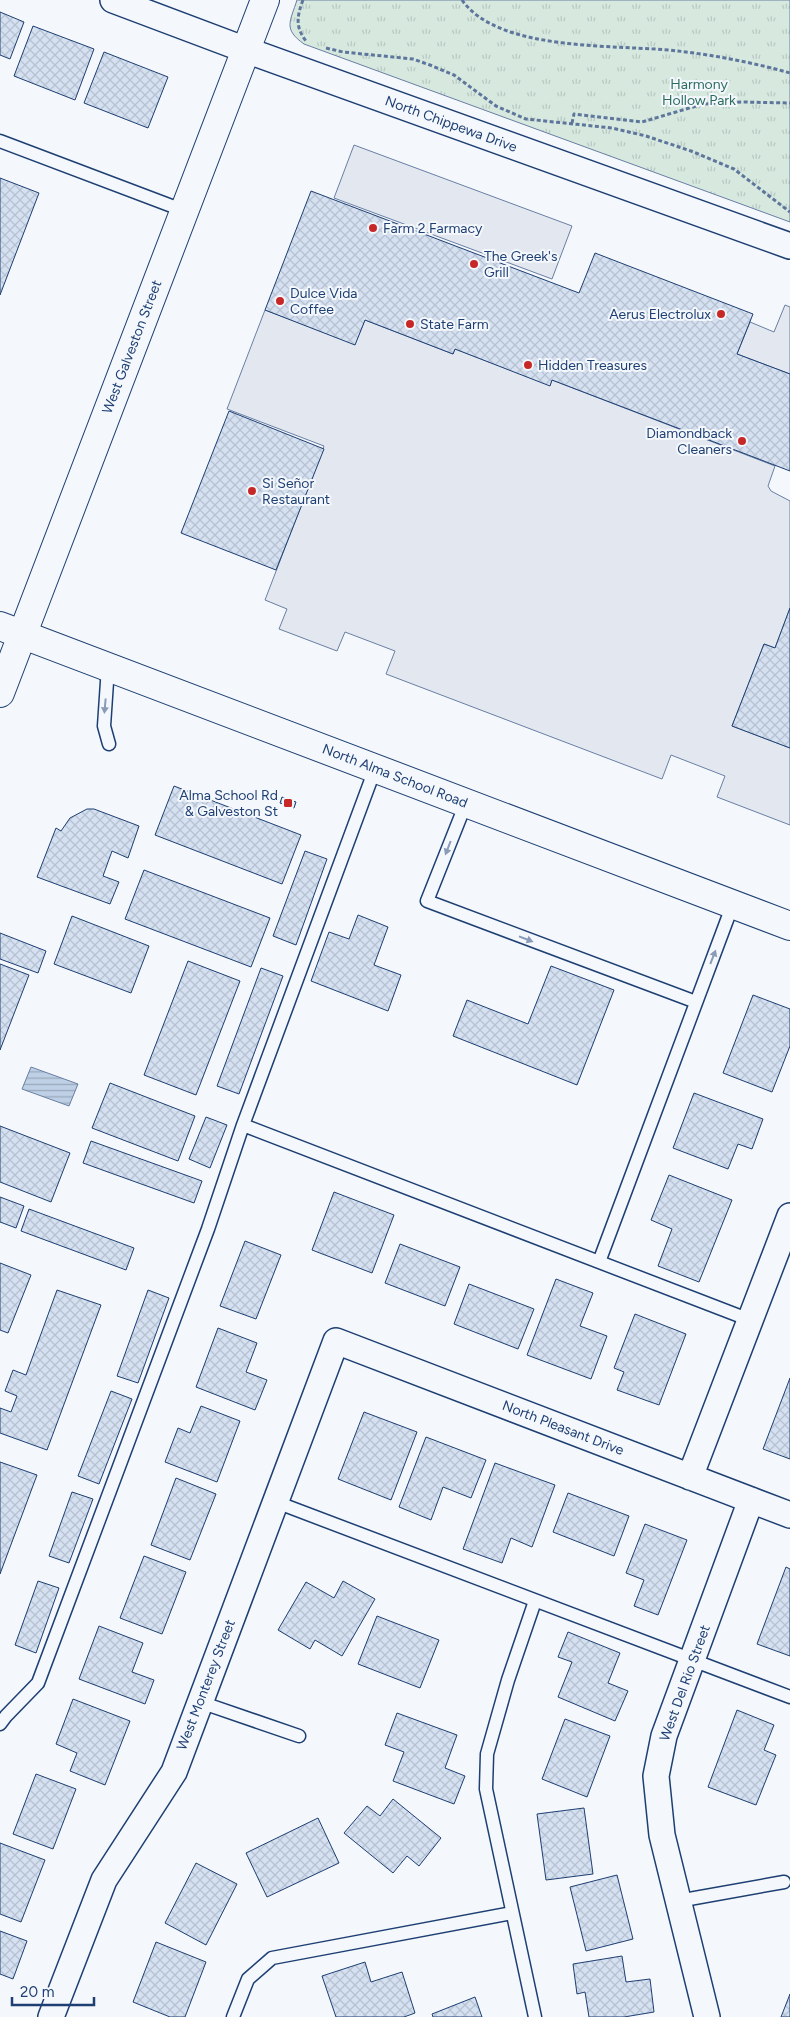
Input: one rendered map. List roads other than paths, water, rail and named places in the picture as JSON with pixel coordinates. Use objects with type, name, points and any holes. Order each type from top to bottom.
[{"type":"main road","name":"West Galveston Street","points":[[0,693],[11,630],[185,211],[264,0]]},
{"type":"main road","name":"North Alma School Road","points":[[11,630],[790,926]]},
{"type":"street","name":"North Chippewa Drive","points":[[113,0],[246,50],[790,246]]},
{"type":"street","points":[[690,1477],[790,1216]]},
{"type":"street","name":"North Pleasant Drive","points":[[336,1341],[790,1515]]},
{"type":"street","name":"West Monterey Street","points":[[51,2017],[104,1880],[174,1772],[336,1341]]},
{"type":"street","name":"West Del Rio Street","points":[[707,2017],[662,1834],[656,1776],[664,1736],[751,1500]]},
{"type":"lane","points":[[0,141],[185,211]]},
{"type":"lane","points":[[108,668],[104,726],[109,744]]},
{"type":"lane","points":[[0,1724],[38,1683],[204,1238],[243,1124],[376,769]]},
{"type":"lane","points":[[466,803],[427,901],[696,1002]]},
{"type":"lane","points":[[599,1262],[733,904]]},
{"type":"lane","points":[[243,1124],[750,1320]]},
{"type":"lane","points":[[276,1502],[790,1697]]},
{"type":"lane","points":[[535,1601],[508,1680],[488,1754],[486,1789],[535,2017]]},
{"type":"lane","points":[[200,1702],[299,1736]]},
{"type":"lane","points":[[678,1901],[784,1882]]},
{"type":"lane","points":[[233,2017],[248,1979],[272,1958],[512,1913]]},
{"type":"water","points":[[31,1067],[78,1084],[69,1106],[22,1089]]},
{"type":"place","name":"Farm 2 Farmacy","points":[[373,228]]},
{"type":"place","name":"The Greek's Grill","points":[[474,264]]},
{"type":"place","name":"Dulce Vida Coffee","points":[[280,301]]},
{"type":"place","name":"Aerus Electrolux","points":[[721,314]]},
{"type":"place","name":"State Farm","points":[[410,324]]},
{"type":"place","name":"Hidden Treasures","points":[[528,365]]},
{"type":"place","name":"Diamondback Cleaners","points":[[742,441]]},
{"type":"place","name":"Si Señor Restaurant","points":[[252,491]]},
{"type":"place","name":"Alma School Rd & Galveston St","points":[[288,803]]},
{"type":"park label","name":"Harmony Hollow Park","points":[[699,92]]}]
